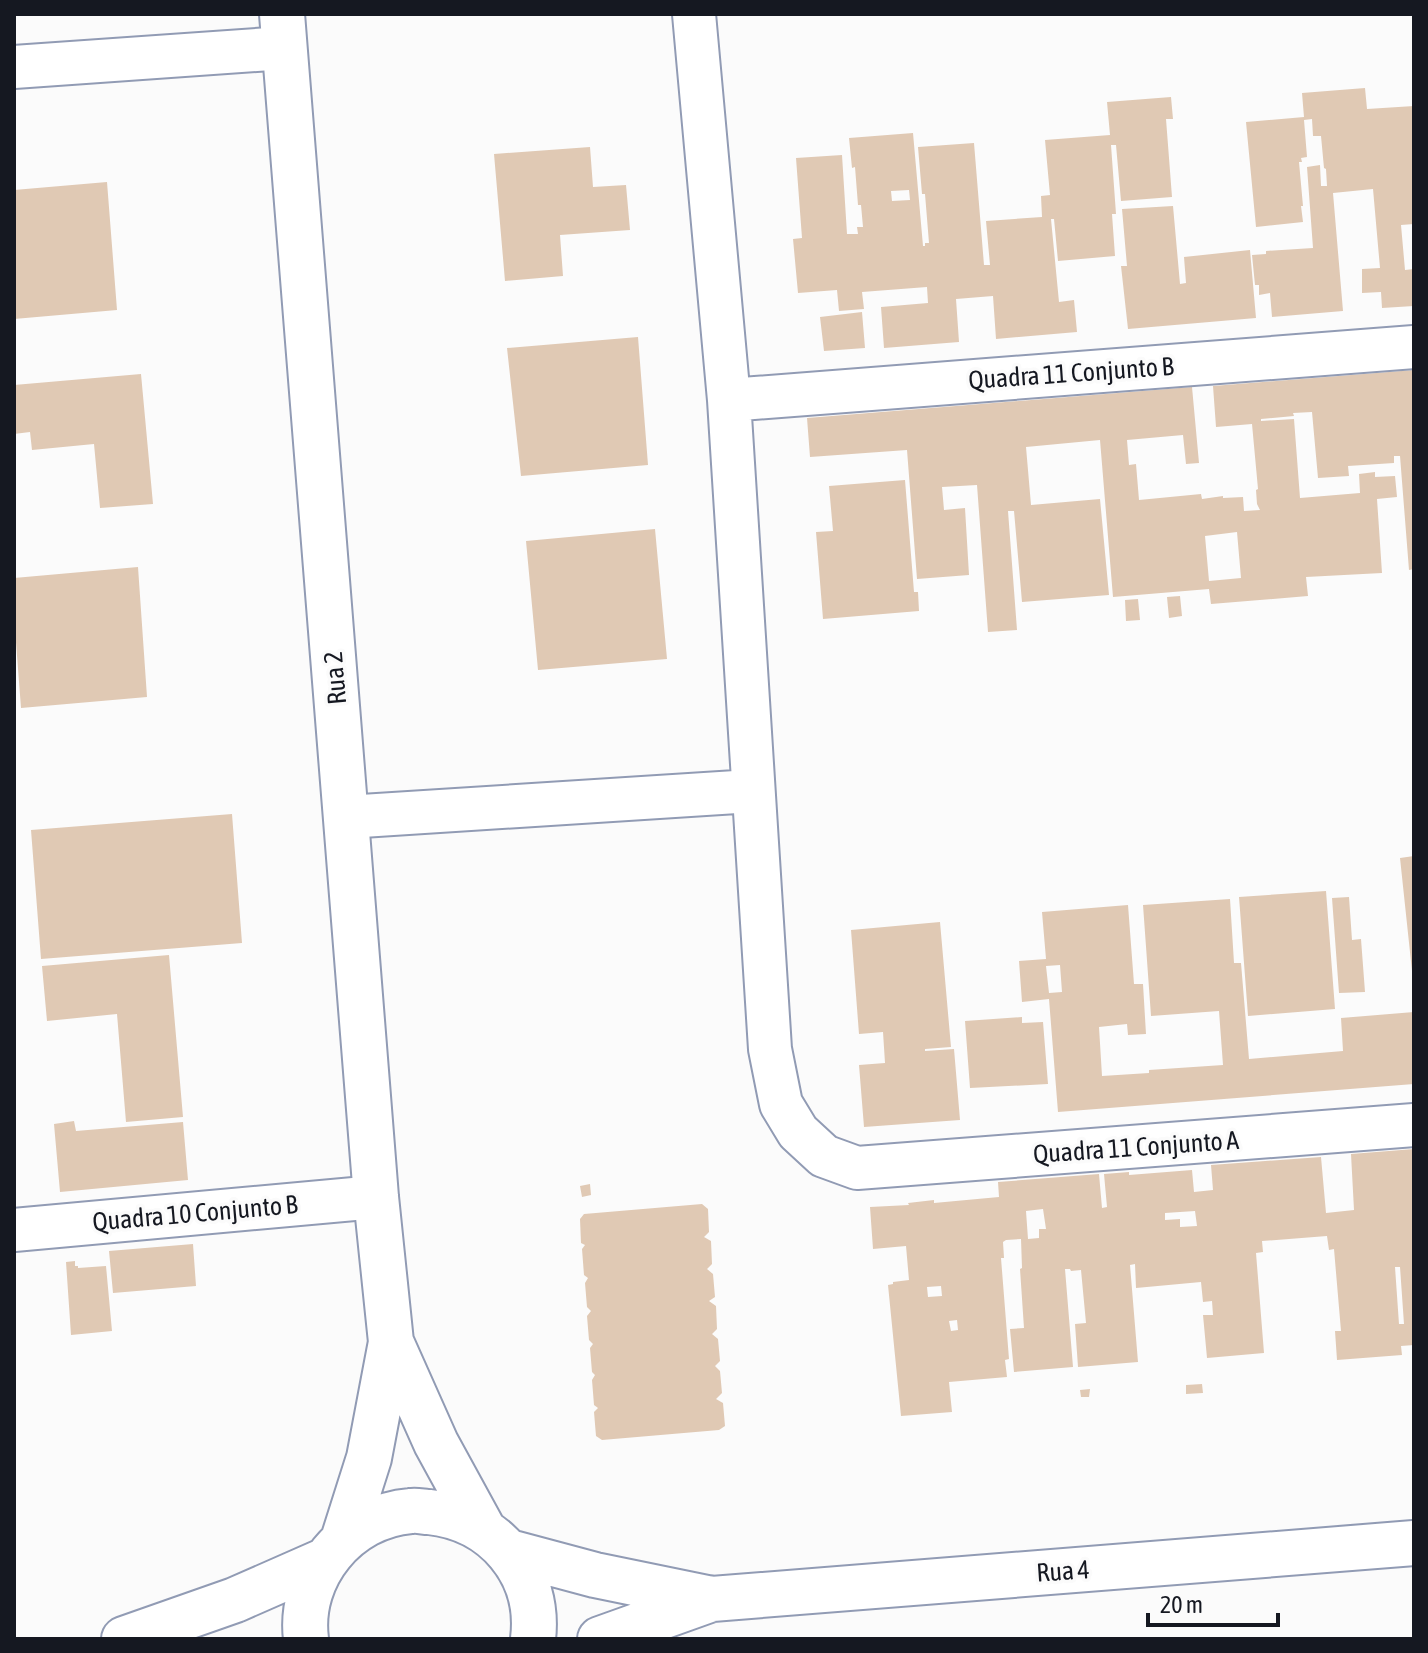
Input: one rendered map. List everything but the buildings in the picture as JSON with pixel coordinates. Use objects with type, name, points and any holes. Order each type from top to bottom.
[{"type":"street","points":[[346,817],[752,791],[729,400],[694,14]]},
{"type":"street","points":[[14,67],[283,31]]},
{"type":"street","name":"Rua 2","points":[[283,31],[376,1197],[391,1342]]},
{"type":"street","name":"Quadra 11 Conjunto B","points":[[729,400],[1414,347]]},
{"type":"street","name":"Quadra 11 Conjunto A","points":[[752,791],[770,1049],[781,1104],[798,1132],[824,1156],[857,1168],[1414,1125]]},
{"type":"street","name":"Quadra 10 Conjunto B","points":[[14,1230],[376,1197]]},
{"type":"street","points":[[391,1342],[436,1443],[496,1540],[528,1584],[536,1620],[533,1639]]},
{"type":"street","points":[[306,1639],[304,1625],[310,1590],[334,1550],[369,1458],[391,1342]]},
{"type":"street","points":[[124,1639],[235,1600],[334,1550],[375,1520],[411,1511],[448,1514],[496,1540],[595,1575],[712,1599]]},
{"type":"street","name":"Rua 4","points":[[712,1599],[1414,1543]]},
{"type":"street","points":[[600,1639],[712,1599]]}]
